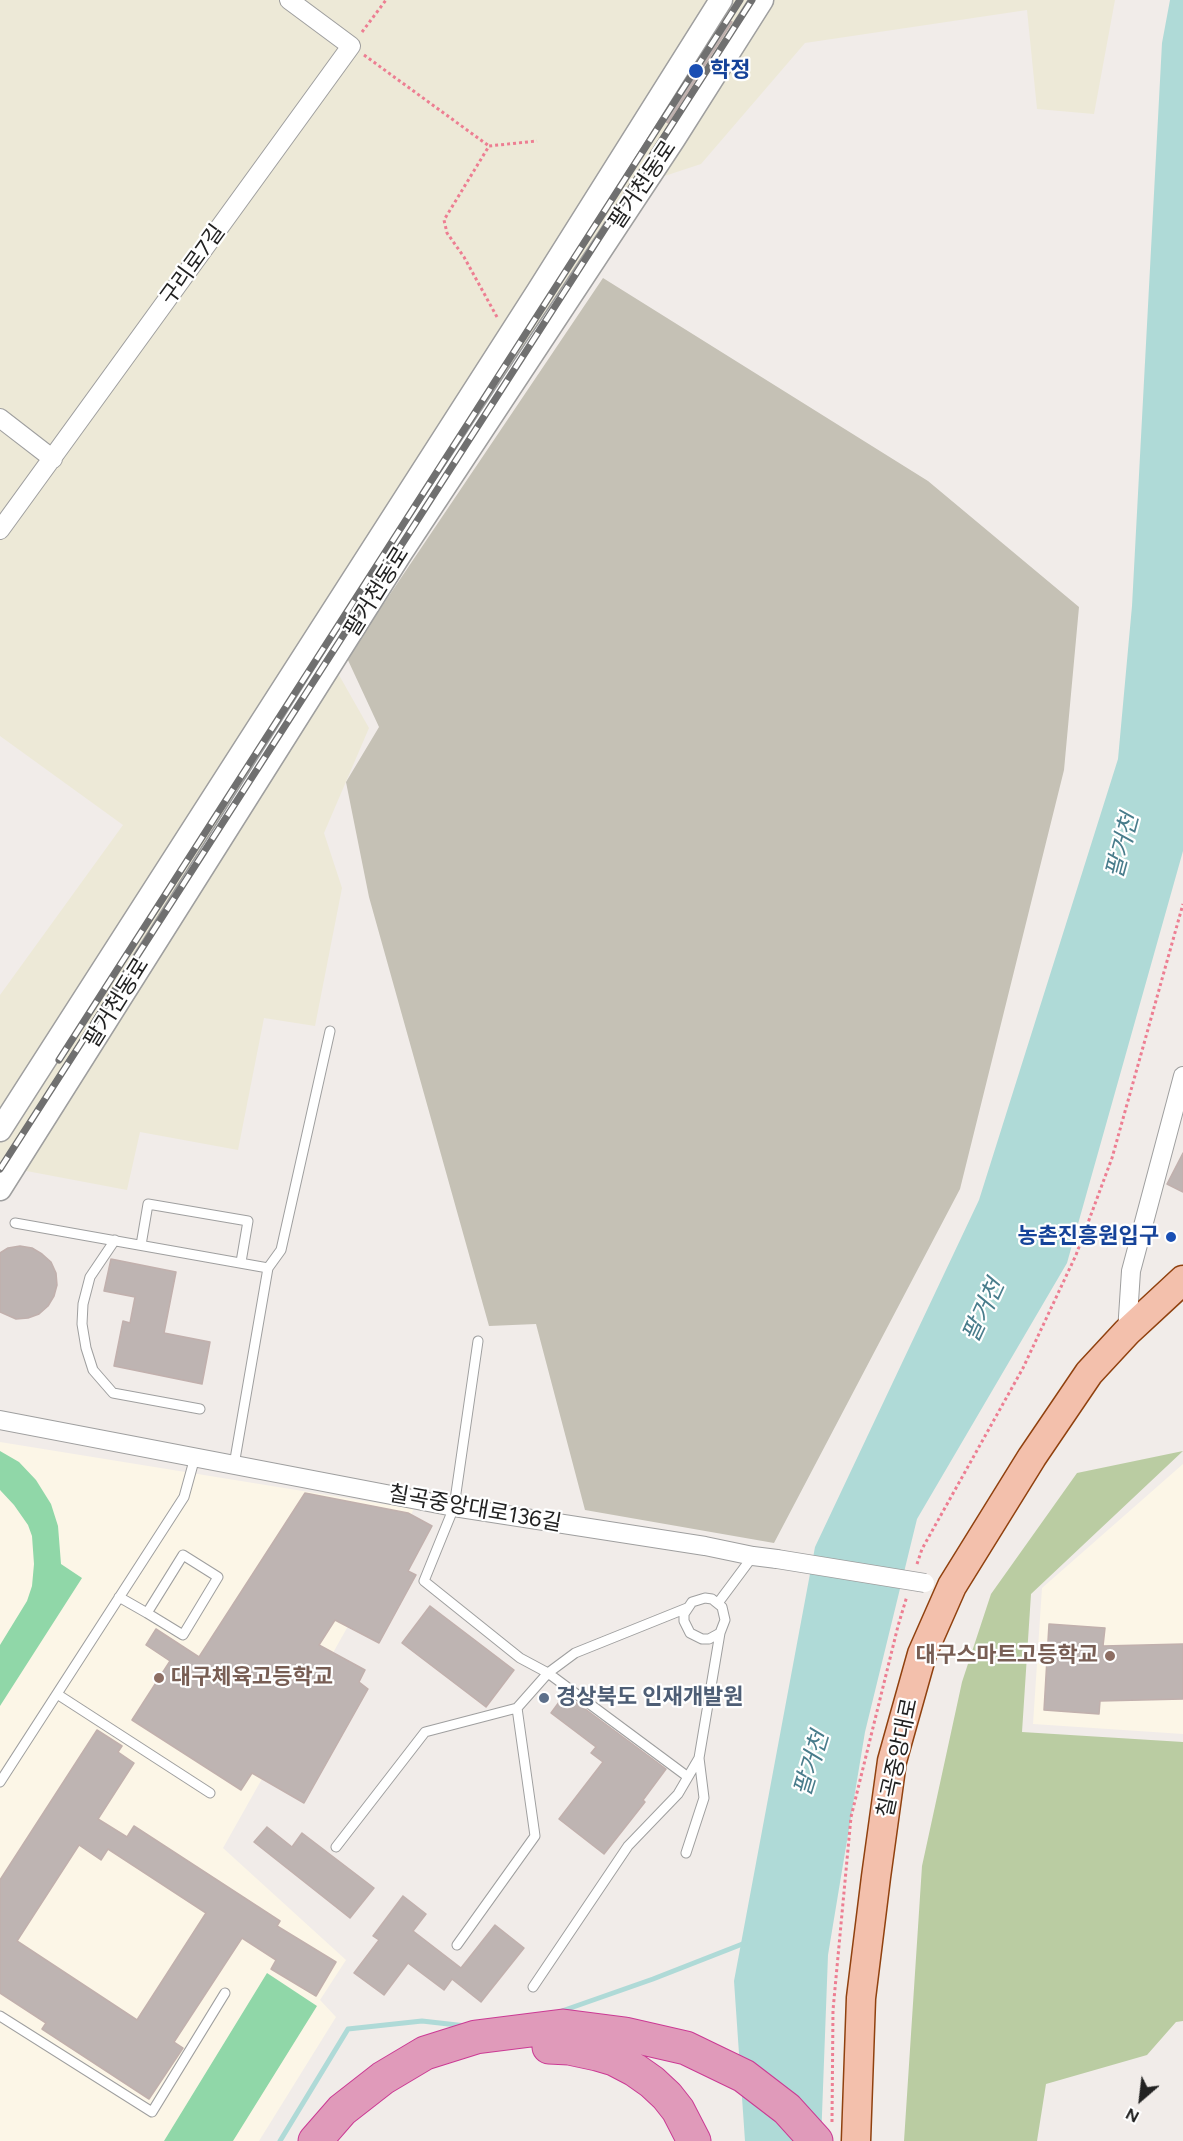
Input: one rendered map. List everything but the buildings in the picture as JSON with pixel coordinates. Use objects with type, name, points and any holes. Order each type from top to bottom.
[{"type":"highway","points":[[315,2141],[342,2110],[383,2078],[424,2053],[476,2037],[563,2026],[624,2034],[686,2048],[744,2076],[787,2109],[816,2141]]},
{"type":"highway","points":[[333,2141],[406,2085],[464,2061],[534,2047],[569,2048],[614,2060],[635,2070],[652,2082],[672,2103],[694,2141]]},
{"type":"main road","name":"칠곡중앙대로","points":[[856,2141],[861,1998],[892,1761],[939,1584],[1032,1457],[1089,1373],[1127,1332],[1183,1280]]},
{"type":"street","points":[[289,0],[351,46]]},
{"type":"street","name":"팔거천동로","points":[[0,1130],[538,291],[721,0]]},
{"type":"street","name":"팔거천동로","points":[[0,1189],[394,563],[674,139],[762,0]]},
{"type":"street","name":"구리로7길","points":[[0,530],[351,46]]},
{"type":"street","points":[[0,418],[53,459]]},
{"type":"street","points":[[1127,1332],[1131,1271],[1183,1076]]},
{"type":"street","name":"칠곡중앙대로136길","points":[[0,1420],[454,1507],[939,1584]]},
{"type":"lane","points":[[234,1465],[268,1268],[280,1250],[330,1031]]},
{"type":"lane","points":[[141,1245],[148,1204],[248,1221],[241,1262]]},
{"type":"lane","points":[[15,1223],[268,1268]]},
{"type":"lane","points":[[116,1240],[90,1277],[83,1304],[82,1324],[93,1370],[114,1393],[200,1409]]},
{"type":"lane","points":[[478,1341],[454,1507],[424,1581],[520,1658],[548,1673],[688,1777]]},
{"type":"lane","points":[[0,1782],[184,1497],[195,1457]]},
{"type":"lane","points":[[119,1596],[183,1635],[218,1577],[183,1555],[147,1613]]},
{"type":"lane","points":[[718,1603],[753,1556]]},
{"type":"lane","points":[[686,1854],[704,1798],[699,1758],[725,1614],[718,1603],[705,1598],[692,1602],[687,1608],[684,1621],[690,1633],[702,1639],[709,1639],[720,1633]]},
{"type":"lane","points":[[336,1847],[425,1732],[517,1708],[548,1673],[575,1653],[687,1608]]},
{"type":"lane","points":[[57,1694],[210,1793]]},
{"type":"lane","points":[[457,1946],[535,1836],[517,1708]]},
{"type":"lane","points":[[533,1987],[628,1846],[678,1794],[699,1758]]},
{"type":"lane","points":[[0,2016],[152,2112],[225,1993]]},
{"type":"path","points":[[386,0],[351,46],[489,146],[537,141]]},
{"type":"path","points":[[489,146],[444,220],[447,233],[464,257],[497,317]]},
{"type":"shaded area","points":[[0,0],[1115,0],[1094,114],[1037,109],[1027,10],[805,43],[701,164],[628,188],[409,524],[335,668],[369,728],[324,833],[342,888],[315,1026],[264,1018],[238,1150],[140,1132],[127,1190],[0,1166],[0,995],[123,825],[0,736]]},
{"type":"shaded area","points":[[603,278],[928,481],[1079,607],[1064,770],[960,1189],[774,1543],[585,1510],[536,1324],[489,1326],[369,897],[346,782],[379,727],[347,658]]},
{"type":"shaded area","name":"대구체육고등학교","points":[[0,1442],[414,1509],[223,1848],[346,1960],[320,2000],[336,2017],[259,2141],[0,2141]]},
{"type":"shaded area","name":"대구스마트고등학교","points":[[1183,1464],[1183,1734],[1033,1724],[1042,1588]]},
{"type":"green space","points":[[0,1451],[19,1462],[36,1480],[51,1504],[58,1526],[61,1564],[82,1578],[0,1706],[0,1645],[27,1601],[32,1586],[34,1564],[32,1536],[28,1525],[0,1490]]},
{"type":"green space","points":[[1183,1451],[1031,1594],[1022,1732],[1183,1742],[1183,2021],[1176,2022],[1147,2055],[1046,2084],[1037,2141],[904,2141],[922,1866],[962,1682],[991,1594],[1077,1473]]},
{"type":"green space","points":[[267,1973],[317,2006],[233,2141],[164,2141]]},
{"type":"water","name":"팔거천","points":[[1170,0],[1183,0],[1183,851],[1067,1263],[917,1519],[865,1732],[828,1955],[821,2141],[745,2141],[734,1981],[815,1547],[979,1200],[1118,759],[1132,606],[1162,43]]},
{"type":"waterway","points":[[559,2012],[745,1943]]},
{"type":"waterway","points":[[280,2141],[348,2029],[422,2021],[466,2026]]},
{"type":"railway","points":[[59,1060],[740,0]]},
{"type":"railway","points":[[0,1169],[752,0]]},
{"type":"place","name":"학정","points":[[696,71]]},
{"type":"place","name":"농촌진흥원입구","points":[[1171,1237]]},
{"type":"place","name":"대구스마트고등학교","points":[[1110,1656]]},
{"type":"place","name":"대구체육고등학교","points":[[159,1678]]},
{"type":"place","name":"경상북도 인재개발원","points":[[544,1698]]}]
